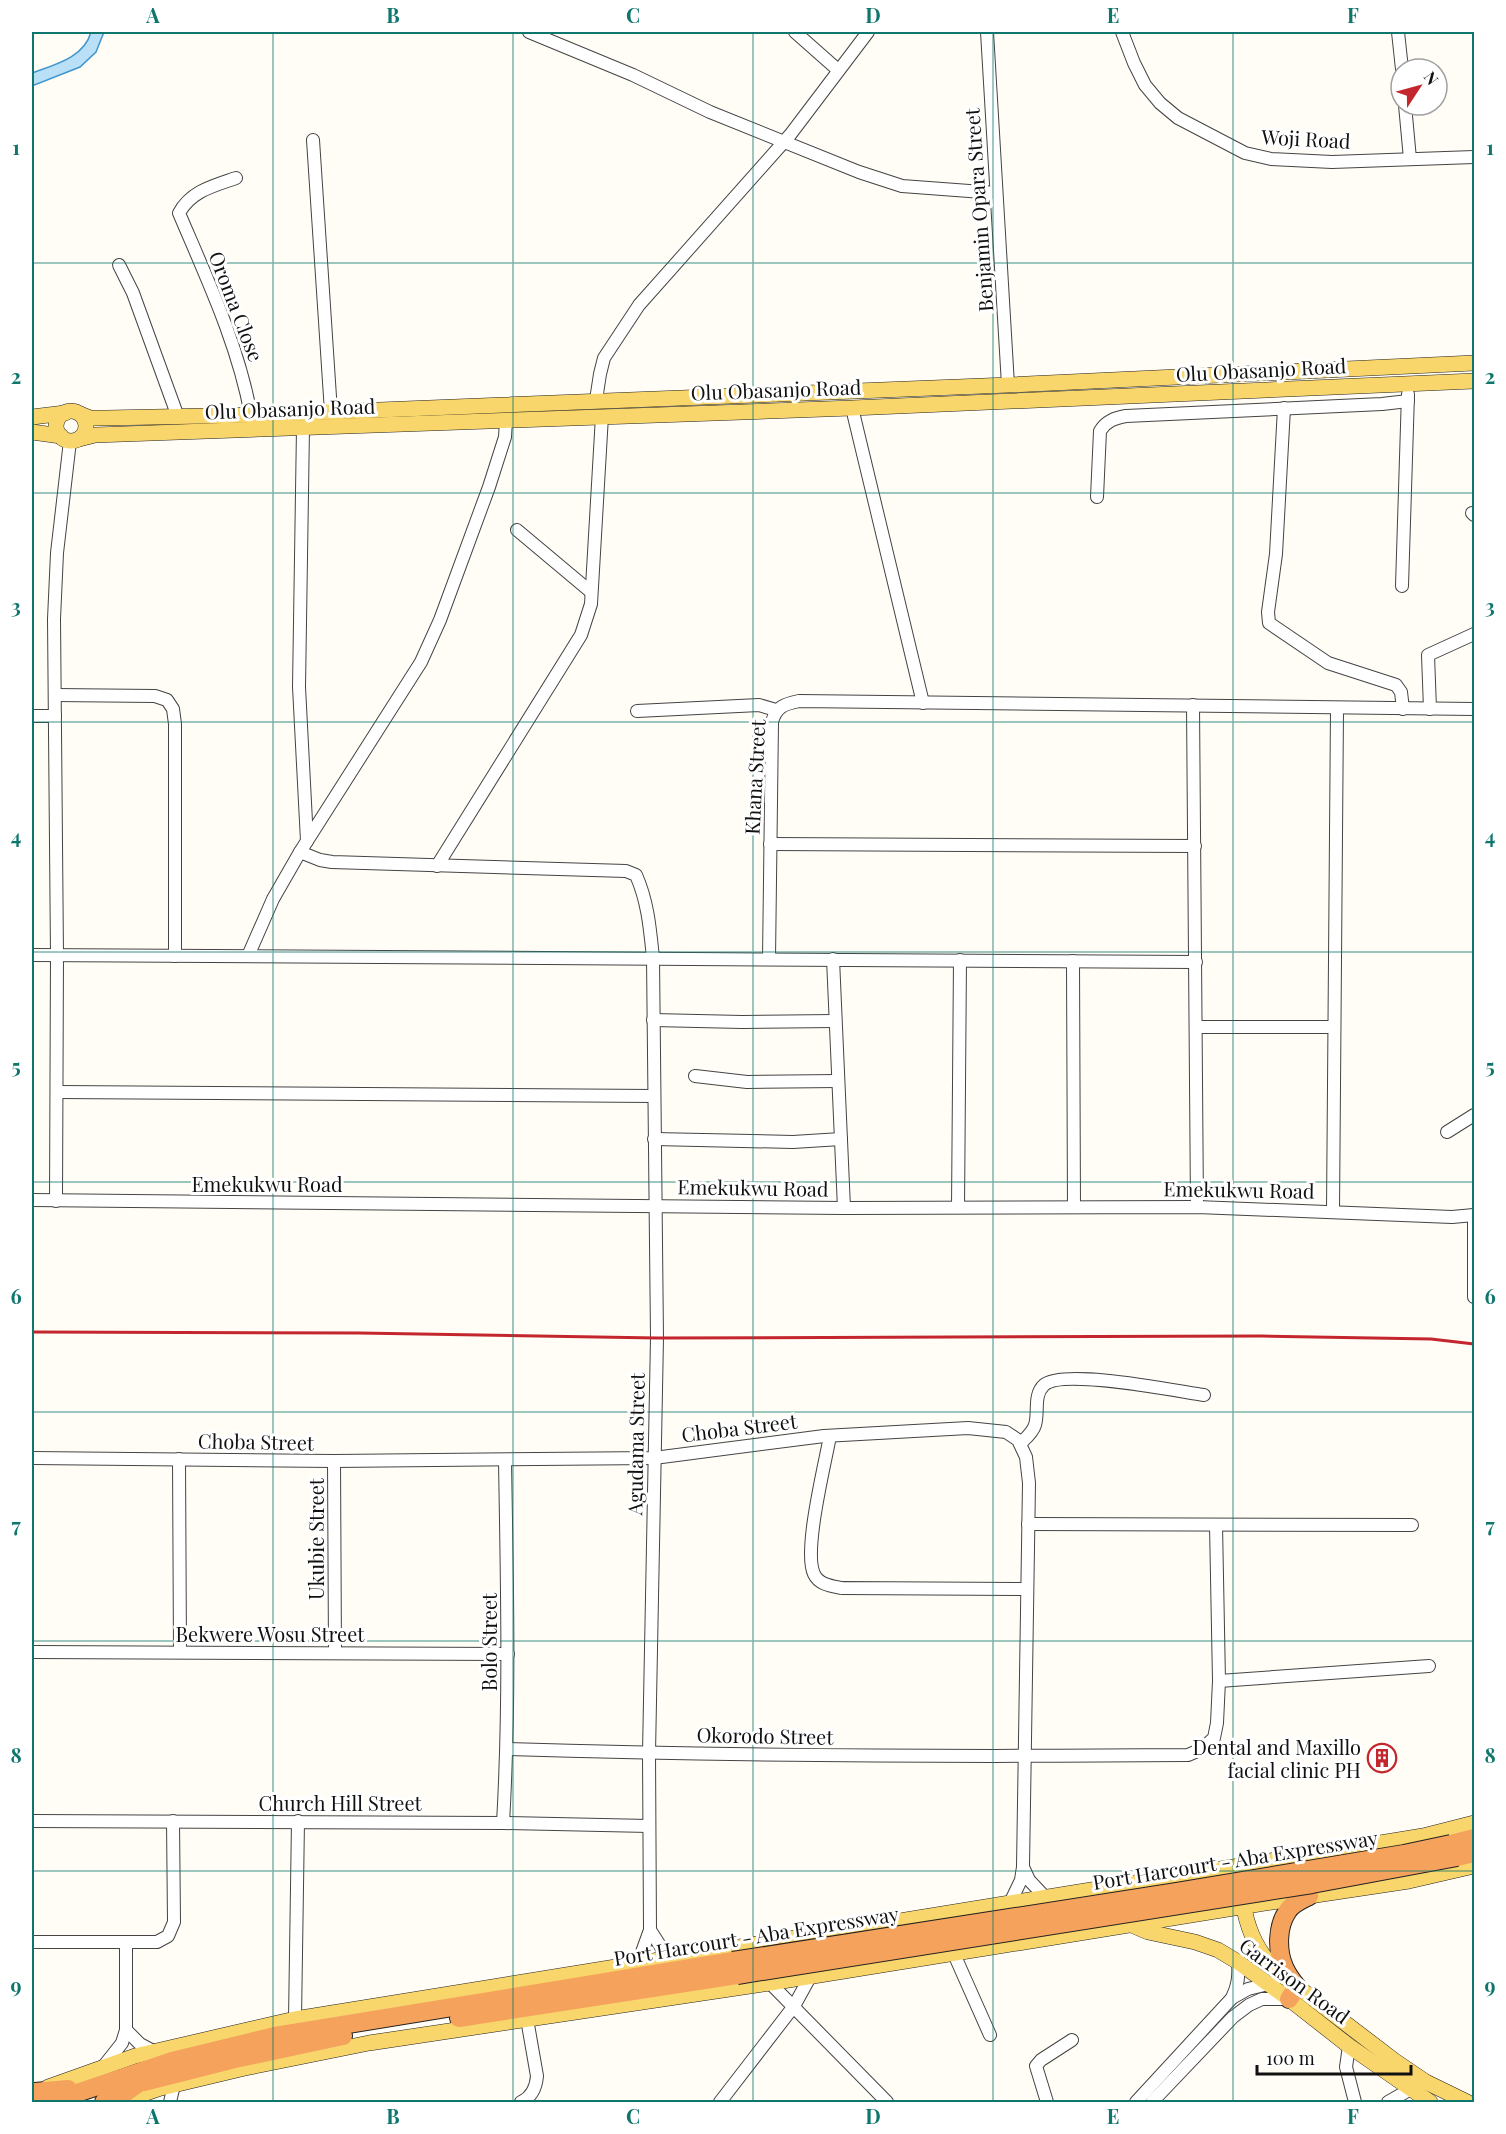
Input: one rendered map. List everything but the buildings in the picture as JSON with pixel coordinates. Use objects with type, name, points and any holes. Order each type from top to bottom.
[{"type":"highway","name":"Port Harcourt - Aba Expressway","points":[[86,2103],[143,2094],[255,2054],[350,2035],[1404,1854],[1461,1852],[1474,1838]]},
{"type":"highway","points":[[1293,1993],[1280,1953],[1279,1940],[1287,1912],[1295,1903],[1309,1896]]},
{"type":"highway","name":"Port Harcourt - Aba Expressway","points":[[39,2096],[96,2083],[103,2075],[275,2036],[735,1968]]},
{"type":"highway","points":[[104,2103],[122,2095],[143,2094]]},
{"type":"main road","name":"Olu Obasanjo Road","points":[[32,417],[72,414],[90,418],[251,415],[1008,385],[1474,363]]},
{"type":"main road","name":"Olu Obasanjo Road","points":[[32,432],[70,439],[95,435],[852,408],[1474,381]]},
{"type":"main road","points":[[72,414],[83,418],[86,427],[85,432],[70,439],[57,424],[72,414]]},
{"type":"main road","points":[[103,2075],[153,2051],[295,2019],[1423,1836],[1474,1822]]},
{"type":"main road","points":[[120,2103],[174,2085],[308,2054],[1243,1908],[1409,1881],[1474,1866]]},
{"type":"main road","name":"Garrison Road","points":[[1235,1867],[1250,1932],[1262,1955],[1293,1993],[1349,2046],[1430,2103]]},
{"type":"main road","points":[[1125,1883],[1119,1894],[1118,1906],[1123,1918],[1133,1925]]},
{"type":"main road","name":"Garrison Road","points":[[1133,1925],[1148,1932],[1195,1942],[1218,1950],[1268,1983],[1293,1993],[1426,2082],[1467,2103]]},
{"type":"street","points":[[795,32],[838,70]]},
{"type":"street","points":[[596,400],[604,358],[634,312],[783,143],[868,32]]},
{"type":"street","name":"Benjamin Opara Street","points":[[987,32],[1008,385]]},
{"type":"street","name":"Woji Road","points":[[1122,32],[1145,85],[1160,103],[1178,118],[1245,153],[1271,159],[1332,162],[1474,157]]},
{"type":"street","points":[[1398,32],[1401,57]]},
{"type":"street","points":[[537,33],[783,143],[902,186],[996,193]]},
{"type":"street","points":[[1406,117],[1410,159]]},
{"type":"street","points":[[313,140],[331,412]]},
{"type":"street","name":"Oroma Close","points":[[236,178],[201,190],[188,200],[179,213],[235,351],[251,415]]},
{"type":"street","points":[[119,265],[133,293],[178,417]]},
{"type":"street","points":[[1402,586],[1409,384]]},
{"type":"street","points":[[1097,497],[1100,431],[1103,426],[1116,418],[1408,401]]},
{"type":"street","points":[[852,408],[922,702]]},
{"type":"street","points":[[1284,408],[1276,554],[1268,612],[1269,623],[1328,663],[1396,686],[1401,692],[1403,709]]},
{"type":"street","points":[[300,852],[320,861],[437,866],[581,635],[591,603],[602,416]]},
{"type":"street","points":[[248,956],[273,899],[300,852],[421,662],[440,620],[489,487],[505,437],[506,420]]},
{"type":"street","points":[[303,428],[299,687],[307,841]]},
{"type":"street","points":[[56,1201],[57,955],[54,619],[57,553],[70,439]]},
{"type":"street","points":[[517,530],[591,592]]},
{"type":"street","points":[[1430,709],[1428,655],[1474,634]]},
{"type":"street","points":[[55,695],[155,696],[167,700],[173,709],[176,724],[175,956]]},
{"type":"street","name":"Khana Street","points":[[769,959],[772,722],[776,710],[785,704],[799,701],[1474,709]]},
{"type":"street","points":[[638,711],[759,705],[776,710]]},
{"type":"street","points":[[1194,705],[1197,1207]]},
{"type":"street","points":[[1333,1211],[1337,709]]},
{"type":"street","points":[[32,716],[55,716]]},
{"type":"street","points":[[770,844],[1195,846]]},
{"type":"street","name":"Agudama Street","points":[[437,866],[630,871],[636,875],[643,891],[649,917],[653,958],[657,1338],[648,1753],[650,1930]]},
{"type":"street","points":[[32,955],[1196,962]]},
{"type":"street","points":[[833,959],[844,1208]]},
{"type":"street","points":[[958,1207],[960,960]]},
{"type":"street","points":[[1073,961],[1074,1207]]},
{"type":"street","points":[[653,1020],[835,1021]]},
{"type":"street","points":[[1196,1027],[1334,1027]]},
{"type":"street","points":[[695,1076],[747,1082],[838,1081]]},
{"type":"street","points":[[57,1092],[654,1096]]},
{"type":"street","points":[[1447,1132],[1474,1115]]},
{"type":"street","points":[[654,1139],[793,1142],[841,1139]]},
{"type":"street","name":"Emekukwu Road","points":[[32,1200],[844,1208],[1197,1207],[1452,1217],[1474,1215]]},
{"type":"street","points":[[1474,1215],[1474,1297]]},
{"type":"street","points":[[1010,1903],[1021,1880],[1023,1867],[1029,1483],[1026,1457],[1021,1443],[1035,1426],[1039,1393],[1052,1381],[1087,1378],[1204,1395]]},
{"type":"street","name":"Choba Street","points":[[32,1458],[505,1461],[654,1458],[830,1436],[968,1428],[1006,1432],[1021,1443]]},
{"type":"street","points":[[830,1436],[812,1541],[812,1565],[818,1579],[825,1584],[842,1588],[1027,1589]]},
{"type":"street","points":[[179,1460],[180,1652]]},
{"type":"street","name":"Ukubie Street","points":[[334,1461],[335,1653]]},
{"type":"street","name":"Bolo Street","points":[[503,1823],[507,1749],[508,1654],[505,1461]]},
{"type":"street","points":[[1028,1524],[1216,1526],[1412,1524]]},
{"type":"street","points":[[1216,1526],[1219,1682],[1429,1666]]},
{"type":"street","name":"Bekwere Wosu Street","points":[[32,1652],[508,1654]]},
{"type":"street","name":"Okorodo Street","points":[[507,1749],[648,1753],[1023,1757],[1188,1755],[1202,1749],[1214,1738],[1219,1682]]},
{"type":"street","name":"Church Hill Street","points":[[32,1821],[298,1821],[649,1826]]},
{"type":"street","points":[[32,1942],[157,1941],[168,1936],[174,1922],[173,1821]]},
{"type":"street","points":[[295,2019],[298,1821]]},
{"type":"street","points":[[1023,1867],[1029,1880],[1045,1897]]},
{"type":"street","points":[[650,1930],[668,1958]]},
{"type":"street","points":[[638,1963],[650,1930]]},
{"type":"street","points":[[103,2075],[122,2043],[126,2030],[126,1942]]},
{"type":"street","points":[[954,1954],[990,2035]]},
{"type":"street","points":[[1136,2103],[1232,1998],[1237,1988],[1238,1962]]},
{"type":"street","points":[[720,2103],[794,2006],[810,1977]]},
{"type":"street","points":[[770,1983],[887,2103]]},
{"type":"street","points":[[1232,1998],[1248,1989],[1268,1983]]},
{"type":"street","points":[[1152,2103],[1233,2017],[1249,2005],[1293,1993]]},
{"type":"street","points":[[521,2103],[532,2093],[537,2076],[527,2019]]},
{"type":"street","points":[[126,2030],[140,2044],[153,2051]]},
{"type":"street","points":[[1047,2103],[1036,2066],[1041,2060],[1072,2040]]},
{"type":"street","points":[[1349,2046],[1346,2067],[1355,2103]]},
{"type":"street","points":[[171,2103],[174,2085]]},
{"type":"street","points":[[1388,2103],[1409,2090]]},
{"type":"water","points":[[91,32],[104,32],[96,52],[80,67],[32,86],[32,73],[75,54],[82,48]]},
{"type":"railway","points":[[32,1332],[359,1333],[657,1338],[1261,1336],[1431,1339],[1474,1344]]},
{"type":"place","name":"Dental and Maxillo facial clinic PH","points":[[1382,1758]]}]
